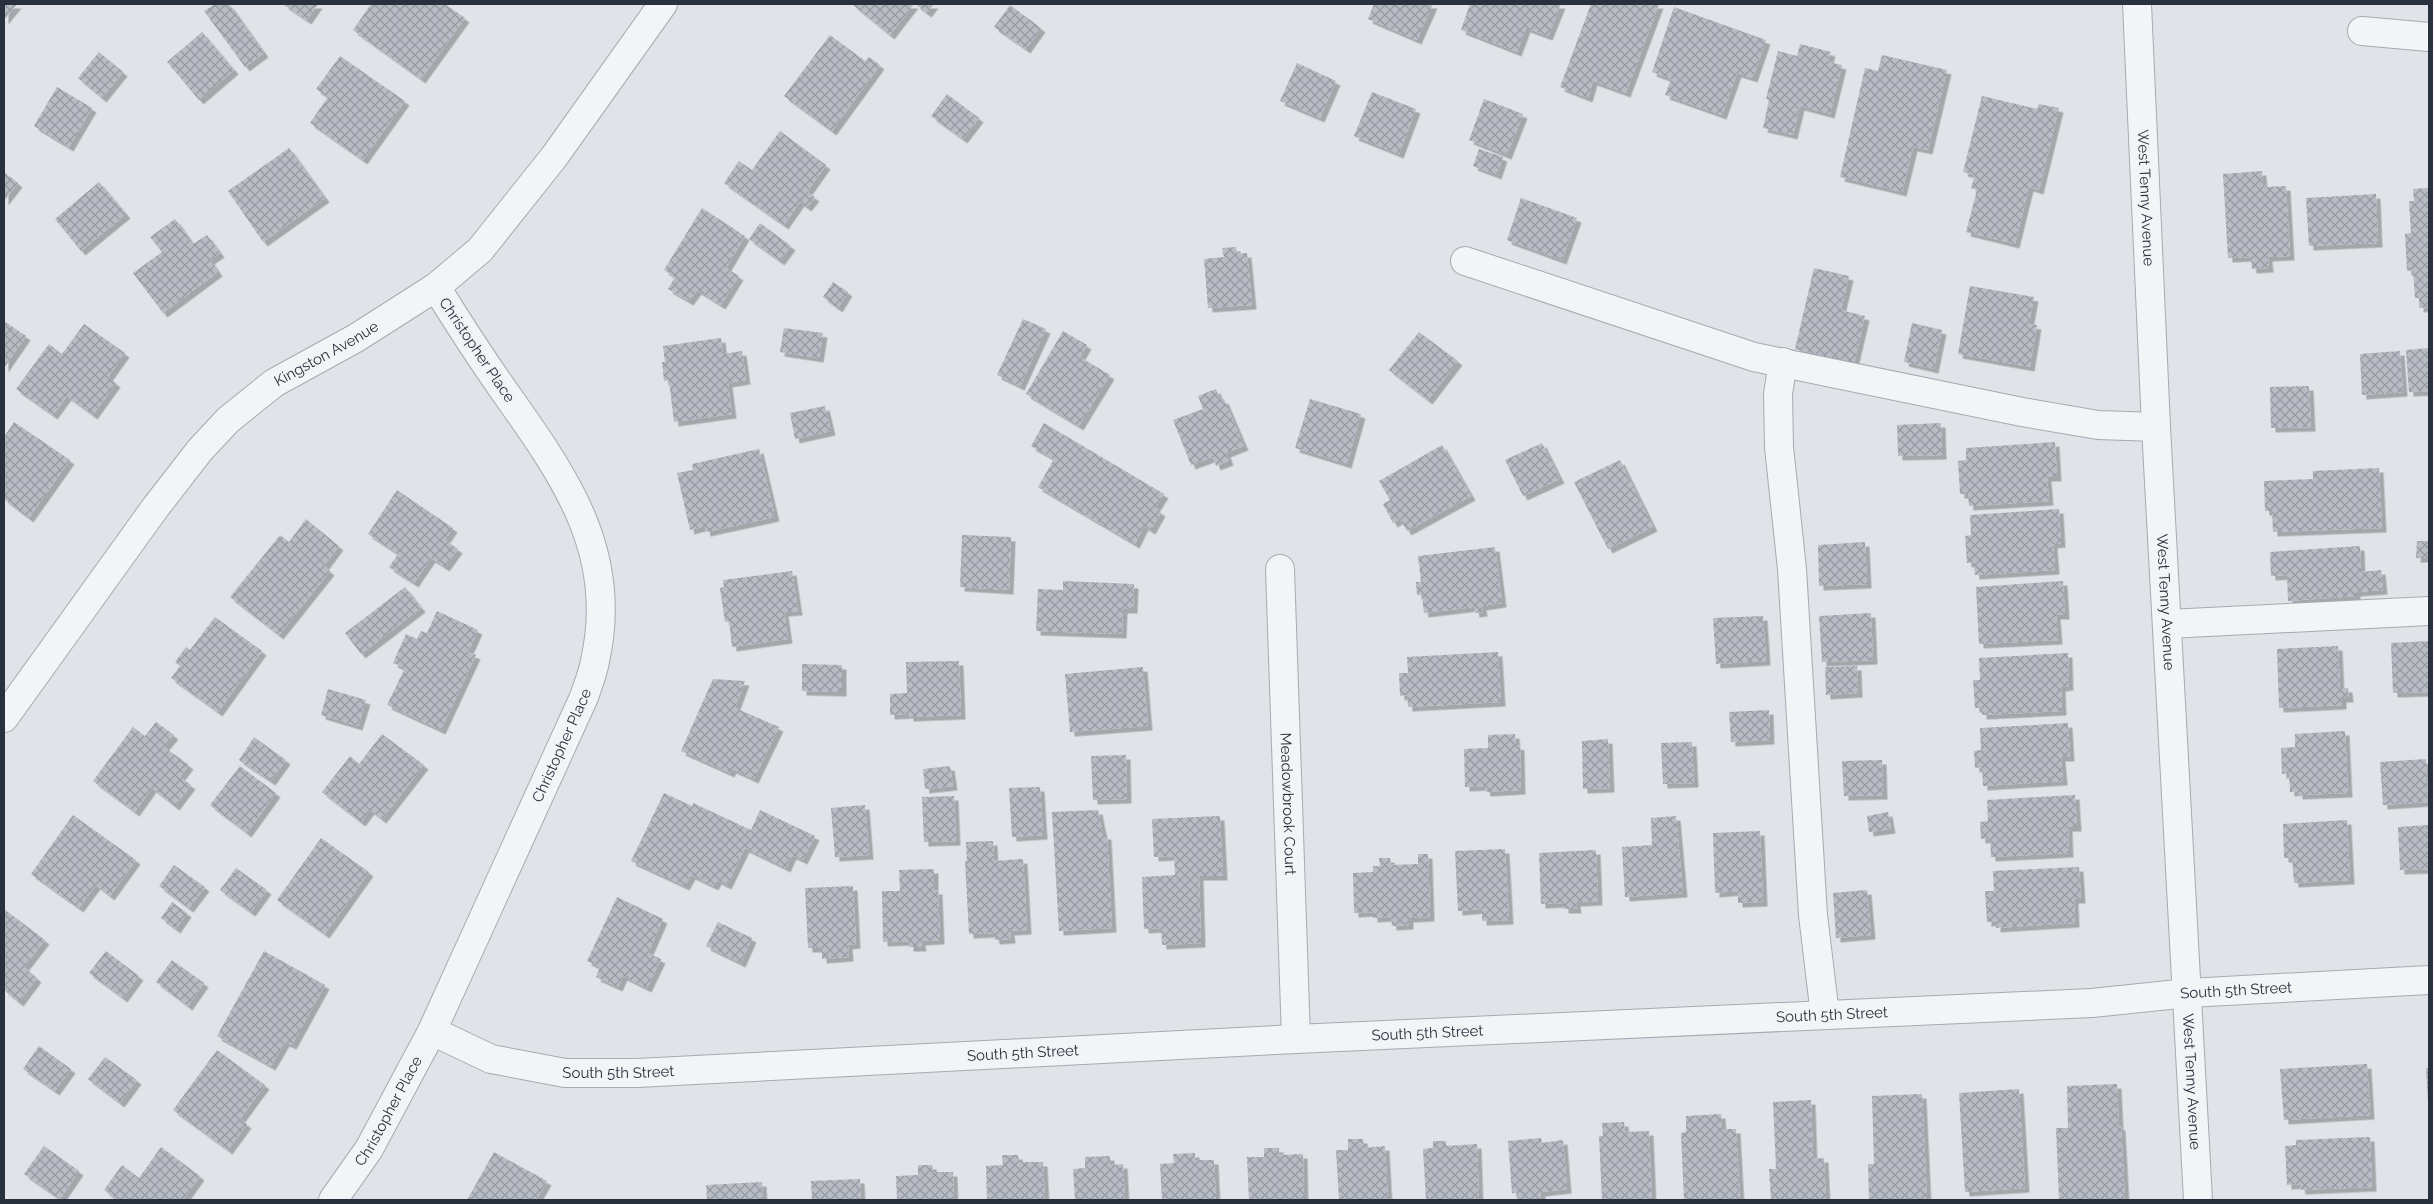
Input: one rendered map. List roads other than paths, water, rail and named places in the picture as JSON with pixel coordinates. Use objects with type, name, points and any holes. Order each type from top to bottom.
[{"type":"street","name":"Kingston Avenue","points":[[4,718],[155,508],[200,450],[228,420],[274,384],[356,338],[436,287],[480,250],[554,157],[663,4]]},
{"type":"street","name":"West Tenny Avenue","points":[[2137,4],[2156,427],[2198,1200]]},
{"type":"street","points":[[2362,31],[2429,36]]},
{"type":"street","points":[[1465,261],[1754,356],[2022,412],[2098,425],[2156,427]]},
{"type":"street","name":"Christopher Place","points":[[333,1200],[369,1149],[432,1031],[584,697],[595,661],[600,624],[600,587],[594,549],[582,514],[551,456],[485,365],[436,287]]},
{"type":"street","points":[[1783,362],[1778,394],[1779,447],[1792,569],[1813,915],[1825,1015]]},
{"type":"street","name":"Meadowbrook Court","points":[[1280,568],[1296,1039]]},
{"type":"street","points":[[2168,624],[2429,611]]},
{"type":"street","name":"South 5th Street","points":[[432,1031],[491,1059],[574,1073],[637,1073],[1296,1039],[2092,1003],[2188,993],[2429,980]]}]
